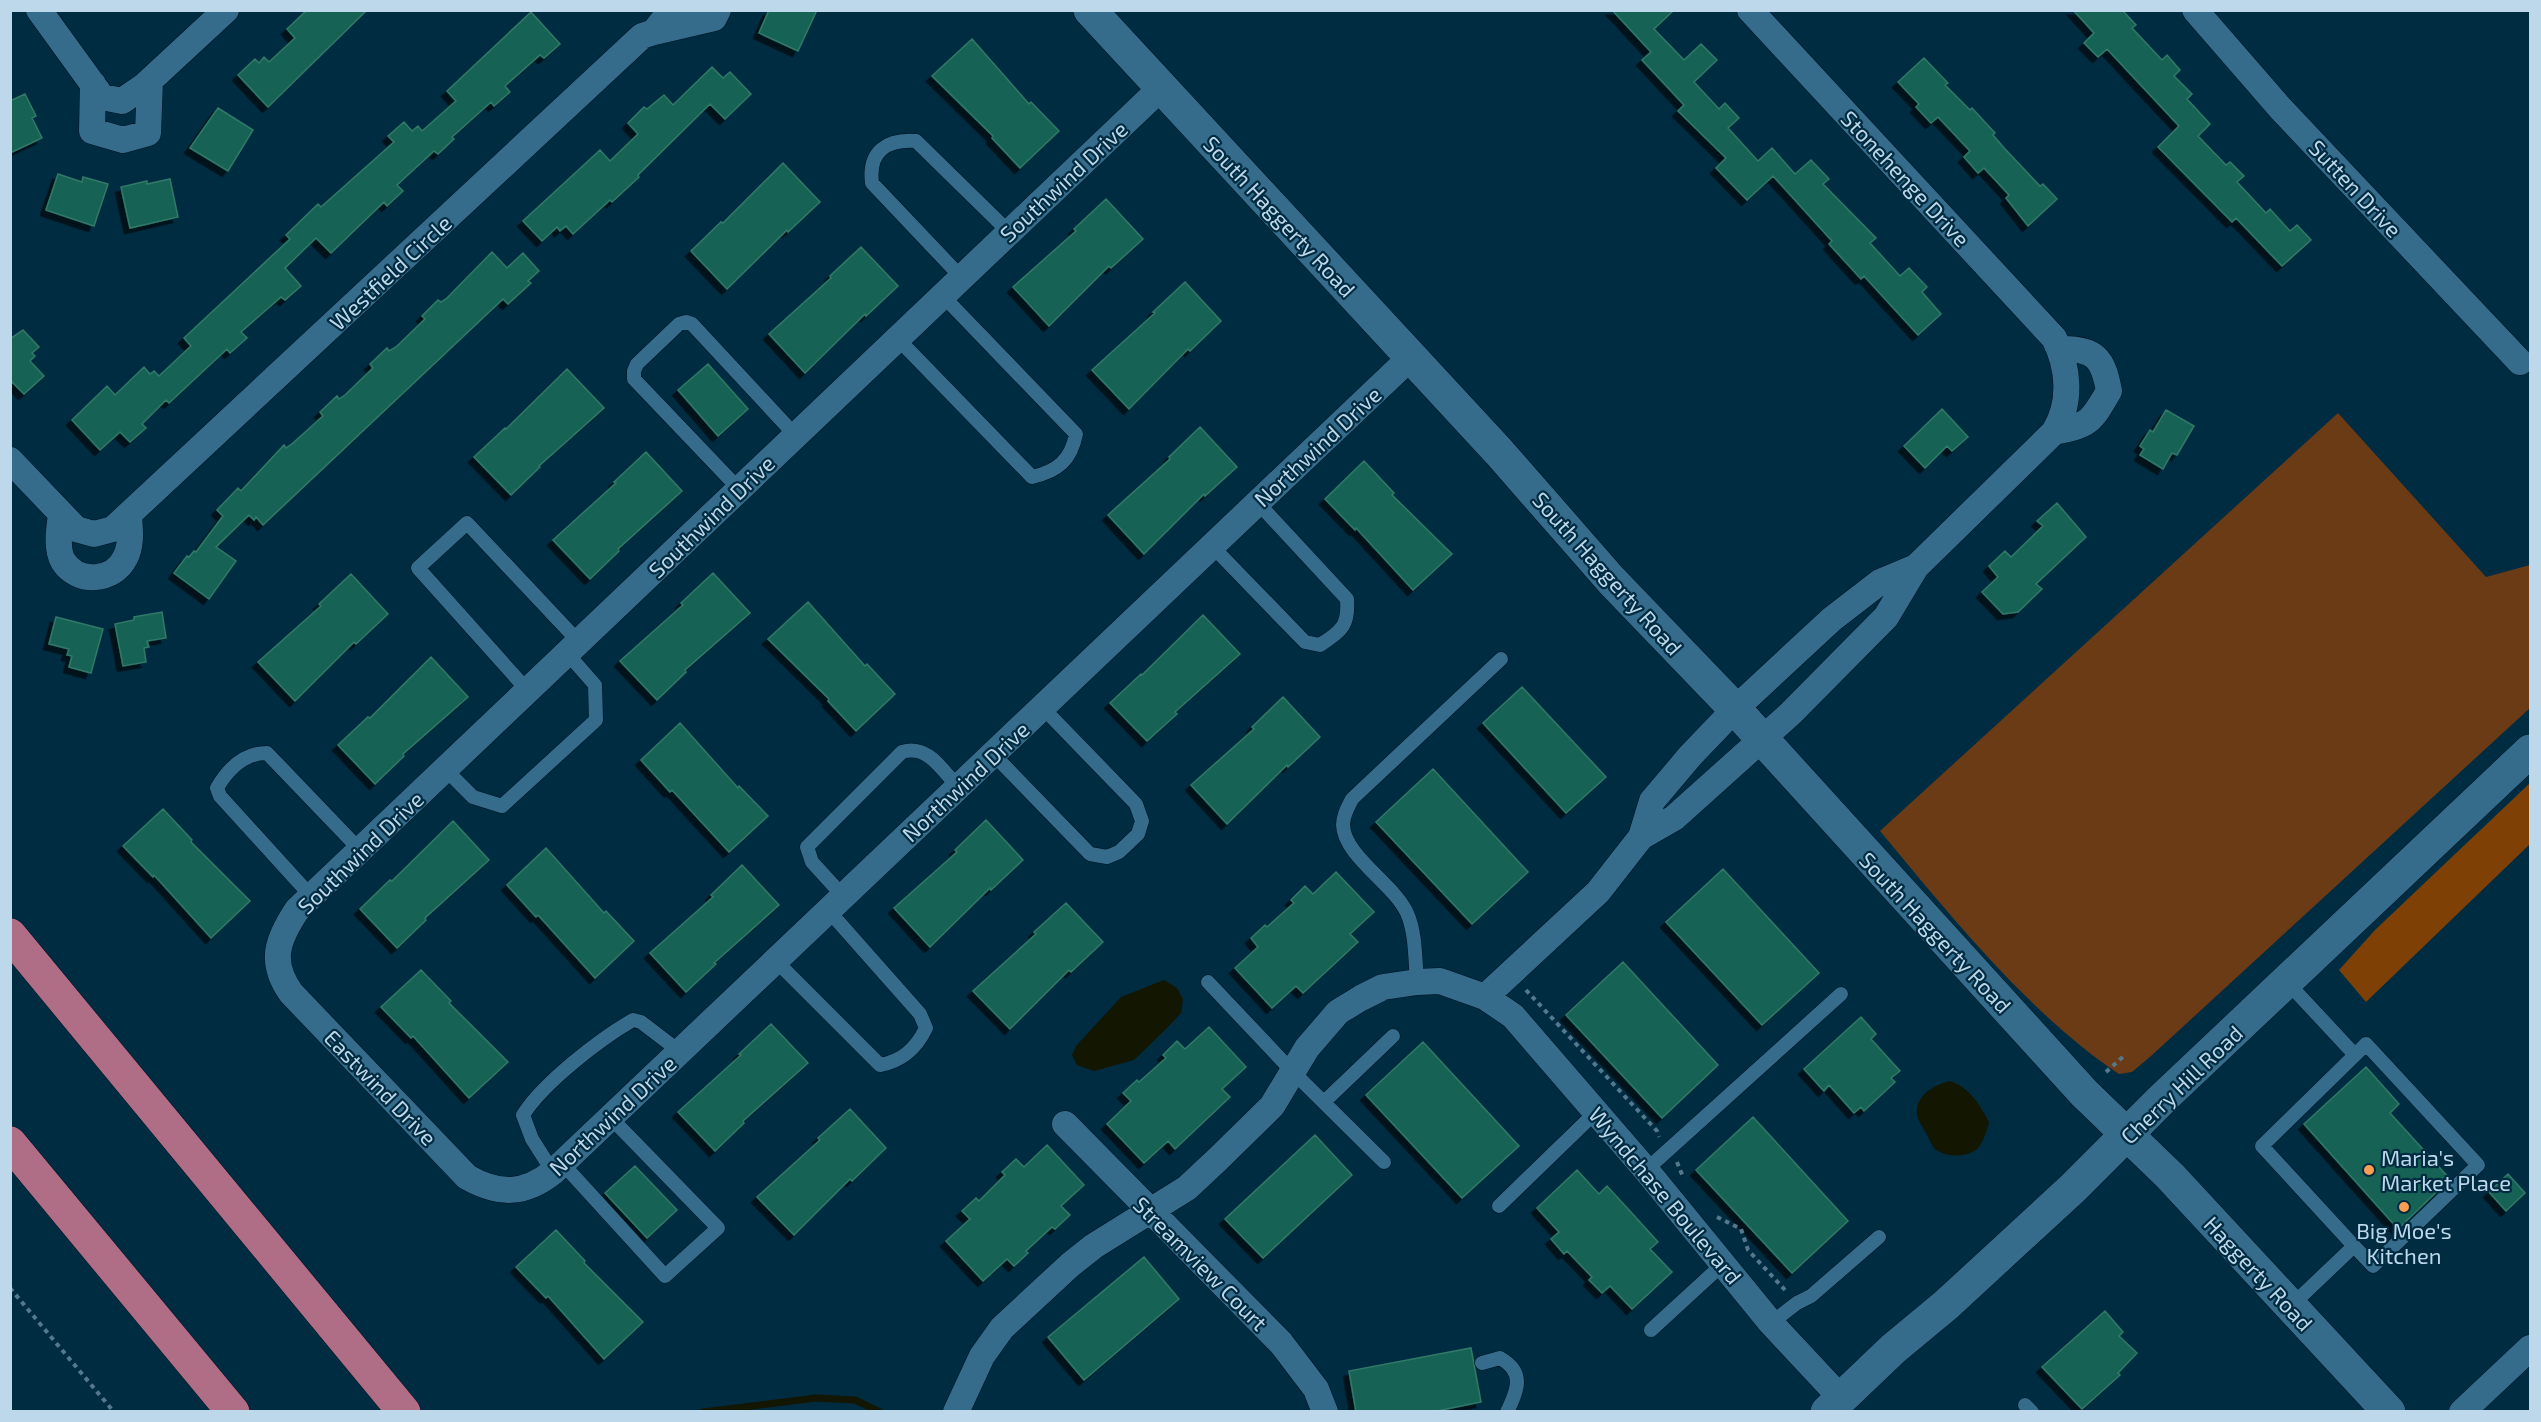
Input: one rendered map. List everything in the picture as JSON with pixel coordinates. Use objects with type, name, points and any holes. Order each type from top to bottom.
[{"type":"highway","points":[[10,935],[404,1412]]},
{"type":"highway","points":[[10,1143],[233,1412]]},
{"type":"main road","name":"South Haggerty Road","points":[[1090,10],[1514,468],[1611,580],[1735,709],[2084,1093],[2128,1135]]},
{"type":"main road","name":"Cherry Hill Road","points":[[1834,1405],[1893,1349],[1971,1282],[2128,1135],[2163,1098],[2530,751]]},
{"type":"main road","name":"Haggerty Road","points":[[2128,1135],[2389,1412]]},
{"type":"street","points":[[39,10],[102,97],[122,101],[150,81],[226,10]]},
{"type":"street","name":"Westfield Circle","points":[[654,32],[671,10]]},
{"type":"street","name":"Westfield Circle","points":[[10,460],[76,529],[94,534],[113,529],[642,36],[714,18],[718,10]]},
{"type":"street","name":"Stonehenge Drive","points":[[1750,10],[2054,338],[2060,349],[2067,376],[2064,410],[2054,432],[1916,567],[1886,617],[1791,713],[1761,739]]},
{"type":"street","name":"Sutten Drive","points":[[2195,10],[2281,109],[2520,362]]},
{"type":"street","points":[[93,84],[92,131],[123,140],[148,133],[150,81]]},
{"type":"street","name":"Southwind Drive","points":[[278,955],[283,931],[297,910],[311,896],[1161,88]]},
{"type":"street","name":"Stonehenge Drive","points":[[2054,432],[2079,427],[2093,418],[2109,391],[2104,368],[2093,354],[2075,349],[2060,349]]},
{"type":"street","name":"Northwind Drive","points":[[510,1190],[519,1190],[538,1183],[557,1167],[1411,357]]},
{"type":"street","points":[[61,515],[59,533],[63,561],[81,575],[97,578],[119,568],[126,556],[131,538],[129,516]]},
{"type":"street","name":"Stonehenge Drive","points":[[1735,709],[1832,619],[1880,582],[1916,567]]},
{"type":"street","points":[[1485,997],[1598,892],[1641,837],[1652,801],[1689,756],[1735,709]]},
{"type":"street","points":[[1641,837],[1674,818],[1761,739]]},
{"type":"street","name":"Eastwind Drive","points":[[278,955],[280,974],[291,993],[467,1177],[484,1187],[510,1190]]},
{"type":"street","name":"Wyndchase Boulevard","points":[[956,1412],[982,1356],[1002,1328],[1094,1246],[1187,1188],[1252,1127],[1272,1106],[1292,1071],[1323,1028],[1338,1012],[1383,987],[1440,981],[1485,997],[1513,1016],[1597,1111],[1724,1263],[1834,1405]]},
{"type":"street","name":"Streamview Court","points":[[1065,1124],[1281,1343],[1316,1389],[1324,1412]]},
{"type":"street","points":[[2462,1412],[2530,1348]]},
{"type":"lane","points":[[962,278],[872,183],[870,171],[876,155],[886,146],[898,140],[916,141],[1009,232]]},
{"type":"lane","points":[[898,339],[1032,477],[1050,473],[1072,453],[1076,434],[943,296]]},
{"type":"lane","points":[[739,489],[634,379],[637,364],[679,324],[686,322],[692,324],[796,436]]},
{"type":"lane","points":[[1212,546],[1305,642],[1320,645],[1338,634],[1348,617],[1347,599],[1258,503]]},
{"type":"lane","points":[[445,770],[473,796],[502,806],[596,720],[596,685],[573,648],[467,523],[418,568],[528,691]]},
{"type":"lane","points":[[1417,982],[1412,928],[1408,915],[1394,892],[1349,844],[1343,826],[1345,812],[1352,799],[1501,659]]},
{"type":"lane","points":[[993,754],[1090,854],[1107,857],[1119,852],[1138,834],[1142,821],[1136,804],[1042,707]]},
{"type":"lane","points":[[775,960],[880,1065],[897,1062],[920,1040],[926,1028],[920,1014],[836,903],[812,862],[807,847],[902,752],[912,749],[928,753],[958,787]]},
{"type":"lane","points":[[311,896],[220,796],[217,788],[224,776],[242,759],[254,753],[267,753],[360,850]]},
{"type":"lane","points":[[1208,982],[1292,1071],[1384,1162]]},
{"type":"lane","points":[[2287,982],[2355,1055]]},
{"type":"lane","points":[[1646,1170],[1840,994]]},
{"type":"lane","points":[[610,1117],[718,1228],[665,1276],[532,1139],[523,1115],[532,1100],[609,1034],[633,1020],[641,1022],[679,1051]]},
{"type":"lane","points":[[1324,1102],[1393,1036]]},
{"type":"lane","points":[[2366,1044],[2478,1165],[2373,1266],[2262,1146],[2355,1055],[2366,1044]]},
{"type":"lane","points":[[1499,1206],[1597,1111]]},
{"type":"lane","points":[[1771,1323],[1797,1303],[1811,1296],[1879,1236]]},
{"type":"lane","points":[[2290,1306],[2354,1246]]},
{"type":"lane","points":[[1651,1330],[1724,1263]]},
{"type":"lane","points":[[1482,1363],[1500,1358],[1512,1365],[1518,1380],[1507,1412]]},
{"type":"path","points":[[1528,984],[1526,991],[1657,1131],[1667,1151],[1680,1164],[1683,1179]]},
{"type":"path","points":[[2106,1072],[2125,1055]]},
{"type":"path","points":[[1712,1211],[1719,1219],[1741,1229],[1749,1250],[1790,1295]]},
{"type":"path","points":[[10,1288],[114,1412]]},
{"type":"shaded area","points":[[2338,413],[2486,577],[2530,565],[2530,708],[2151,1056],[2132,1072],[2119,1074],[2086,1050],[2022,993],[1962,928],[1880,831]]},
{"type":"shaded area","points":[[2530,783],[2530,844],[2366,1002],[2339,970],[2375,930]]},
{"type":"shaded area","points":[[1164,980],[1177,988],[1183,999],[1181,1013],[1168,1027],[1134,1060],[1094,1071],[1077,1065],[1072,1055],[1076,1046],[1121,997]]},
{"type":"shaded area","points":[[1950,1081],[1968,1092],[1978,1103],[1989,1122],[1984,1139],[1978,1148],[1968,1154],[1956,1156],[1944,1154],[1934,1148],[1917,1115],[1917,1108],[1922,1097],[1932,1088]]},
{"type":"building","points":[[307,10],[367,10],[268,107],[238,75],[255,59],[259,63],[264,57],[269,62],[295,38],[287,29]]},
{"type":"building","points":[[769,10],[817,10],[798,51],[759,33]]},
{"type":"building","points":[[1612,10],[1674,10],[1654,29],[1684,60],[1701,44],[1717,60],[1694,82],[1719,109],[1725,103],[1739,118],[1728,128],[1758,161],[1772,148],[1795,174],[1811,160],[1829,179],[1823,184],[1876,238],[1870,243],[1900,276],[1909,268],[1927,287],[1922,292],[1941,314],[1918,335],[1864,276],[1861,279],[1829,244],[1832,241],[1773,176],[1747,200],[1716,168],[1726,158],[1678,111],[1684,105],[1642,60],[1651,52]]},
{"type":"building","points":[[2073,10],[2122,10],[2136,25],[2132,28],[2162,60],[2167,55],[2180,70],[2174,76],[2192,94],[2187,99],[2210,124],[2198,136],[2226,165],[2230,162],[2244,176],[2237,182],[2266,213],[2270,209],[2290,231],[2297,225],[2311,240],[2282,266],[2236,218],[2232,222],[2158,147],[2179,126],[2107,49],[2098,57],[2084,43],[2094,33]]},
{"type":"building","points":[[531,12],[560,44],[544,58],[540,55],[505,86],[510,92],[494,106],[491,102],[452,137],[454,139],[438,154],[434,151],[397,185],[403,191],[387,206],[384,202],[331,253],[316,238],[285,268],[301,286],[285,300],[281,297],[241,332],[247,338],[230,353],[227,349],[169,403],[166,400],[142,424],[146,428],[130,442],[120,432],[100,450],[72,420],[107,386],[115,395],[144,367],[150,374],[154,371],[159,376],[191,346],[184,338],[290,239],[286,235],[318,204],[321,207],[394,142],[388,136],[404,122],[412,131],[418,126],[422,131],[456,101],[447,91]]},
{"type":"building","points":[[972,39],[1029,104],[1031,102],[1059,131],[1020,168],[992,138],[993,136],[932,76]]},
{"type":"building","points":[[1924,58],[1948,83],[1945,85],[1970,110],[1972,108],[1995,133],[1993,135],[2005,149],[2040,186],[2043,184],[2057,199],[2028,226],[2006,198],[2009,195],[1984,168],[1978,173],[1964,157],[1970,151],[1938,117],[1931,123],[1916,107],[1919,104],[1898,82]]},
{"type":"building","points":[[712,67],[723,78],[730,72],[751,94],[725,119],[710,104],[638,175],[639,177],[573,234],[566,226],[560,231],[557,227],[542,241],[523,221],[600,150],[610,161],[638,134],[628,123],[644,107],[647,109],[664,95],[673,105]]},
{"type":"building","points":[[25,94],[36,116],[32,118],[42,138],[10,153],[10,101]]},
{"type":"building","points":[[218,108],[253,130],[228,171],[190,148]]},
{"type":"building","points":[[783,163],[820,202],[788,232],[787,230],[727,289],[691,251],[721,222],[723,223]]},
{"type":"building","points":[[58,174],[82,182],[83,177],[108,184],[94,226],[46,210]]},
{"type":"building","points":[[170,179],[178,217],[130,228],[121,187]]},
{"type":"building","points":[[1106,199],[1143,239],[1111,268],[1109,266],[1049,326],[1013,287],[1076,231],[1074,229]]},
{"type":"building","points":[[861,247],[898,286],[866,316],[865,314],[805,373],[769,334],[831,278],[830,276]]},
{"type":"building","points":[[492,252],[507,268],[523,253],[539,271],[528,281],[531,283],[508,304],[503,299],[263,525],[256,517],[254,520],[249,515],[216,547],[236,561],[209,599],[174,573],[187,556],[196,552],[223,516],[217,510],[238,488],[241,491],[284,445],[286,448],[293,443],[323,416],[320,412],[337,396],[339,399],[345,395],[373,368],[370,364],[387,348],[389,351],[396,347],[425,319],[422,316],[438,300],[441,302],[447,298]]},
{"type":"building","points":[[1185,282],[1221,321],[1190,351],[1188,349],[1129,409],[1092,370],[1155,313],[1153,312]]},
{"type":"building","points":[[23,330],[39,347],[32,353],[35,356],[30,361],[44,376],[24,394],[10,380],[10,339]]},
{"type":"building","points":[[708,364],[748,409],[718,436],[678,390]]},
{"type":"building","points":[[567,369],[604,408],[539,466],[511,495],[474,457]]},
{"type":"building","points":[[1942,409],[1968,437],[1952,451],[1947,446],[1925,468],[1904,446]]},
{"type":"building","points":[[2166,410],[2194,426],[2177,455],[2172,453],[2163,469],[2140,455],[2144,449],[2140,446],[2150,430],[2153,432]]},
{"type":"building","points":[[1200,427],[1237,467],[1205,496],[1204,494],[1144,554],[1108,515],[1170,459],[1169,457]]},
{"type":"building","points":[[646,452],[682,491],[618,549],[619,551],[590,579],[553,540],[616,483],[614,482]]},
{"type":"building","points":[[1364,461],[1394,493],[1392,495],[1452,554],[1413,590],[1356,528],[1355,530],[1325,499]]},
{"type":"building","points":[[2057,503],[2086,537],[2036,584],[2042,589],[2018,612],[2003,614],[1982,592],[1998,577],[1989,566],[2005,551],[2011,557],[2043,526],[2037,521]]},
{"type":"building","points":[[713,573],[750,613],[685,670],[686,672],[657,700],[620,661],[683,605],[681,603]]},
{"type":"building","points":[[351,574],[388,614],[356,644],[354,642],[295,701],[258,662],[321,606],[319,604]]},
{"type":"building","points":[[808,602],[865,666],[867,664],[895,694],[856,731],[828,701],[829,699],[768,639]]},
{"type":"building","points":[[162,612],[166,638],[147,641],[149,647],[144,648],[146,662],[123,666],[115,624],[134,620],[134,617]]},
{"type":"building","points":[[1203,615],[1240,654],[1175,712],[1177,714],[1147,741],[1110,703]]},
{"type":"building","points":[[56,617],[103,629],[91,673],[69,667],[72,656],[67,655],[69,649],[49,644]]},
{"type":"building","points":[[431,657],[468,697],[403,754],[404,756],[375,784],[338,745],[368,717],[370,718]]},
{"type":"building","points":[[1522,687],[1606,777],[1566,813],[1483,723]]},
{"type":"building","points":[[1283,697],[1320,737],[1288,767],[1287,765],[1227,824],[1191,785],[1254,729],[1252,727]]},
{"type":"building","points":[[680,723],[738,788],[739,786],[768,816],[729,852],[641,760]]},
{"type":"building","points":[[1433,769],[1528,872],[1472,924],[1376,822]]},
{"type":"building","points":[[163,809],[192,840],[191,842],[250,901],[211,938],[154,875],[153,877],[123,846]]},
{"type":"building","points":[[986,820],[1023,860],[991,890],[990,888],[930,947],[894,908],[957,852],[955,850]]},
{"type":"building","points":[[453,821],[489,860],[425,918],[426,920],[397,948],[360,909]]},
{"type":"building","points":[[546,848],[604,913],[606,911],[634,941],[595,978],[538,915],[536,917],[507,885]]},
{"type":"building","points":[[742,865],[779,905],[714,963],[716,964],[686,992],[650,953],[713,897],[711,895]]},
{"type":"building","points":[[1723,869],[1819,973],[1762,1025],[1666,922]]},
{"type":"building","points":[[1336,872],[1374,912],[1350,934],[1358,942],[1303,993],[1296,986],[1272,1008],[1235,968],[1258,947],[1251,938],[1294,903],[1291,900],[1305,886],[1313,894]]},
{"type":"building","points":[[1066,903],[1103,942],[1071,972],[1069,970],[1010,1029],[973,991],[1036,934],[1034,932]]},
{"type":"building","points":[[1623,962],[1718,1065],[1662,1118],[1566,1015]]},
{"type":"building","points":[[421,970],[451,1001],[449,1003],[508,1062],[469,1098],[413,1036],[411,1038],[381,1007]]},
{"type":"building","points":[[1861,1017],[1876,1034],[1871,1039],[1900,1071],[1891,1078],[1895,1082],[1864,1111],[1861,1107],[1854,1113],[1829,1085],[1824,1091],[1804,1069]]},
{"type":"building","points":[[771,1024],[808,1063],[743,1121],[744,1123],[715,1151],[678,1112],[741,1055],[739,1054]]},
{"type":"building","points":[[1209,1027],[1246,1067],[1222,1089],[1230,1097],[1175,1149],[1168,1141],[1144,1163],[1107,1124],[1131,1101],[1123,1093],[1166,1058],[1163,1055],[1177,1041],[1185,1049]]},
{"type":"building","points":[[1423,1042],[1519,1146],[1462,1198],[1366,1095]]},
{"type":"building","points":[[2366,1067],[2399,1104],[2390,1113],[2450,1179],[2398,1229],[2304,1124]]},
{"type":"building","points":[[850,1109],[886,1148],[852,1181],[850,1179],[794,1235],[757,1197],[820,1140],[818,1138]]},
{"type":"building","points":[[1753,1117],[1848,1221],[1792,1273],[1696,1170]]},
{"type":"building","points":[[1315,1135],[1352,1175],[1263,1258],[1225,1219]]},
{"type":"building","points":[[1047,1145],[1084,1185],[1061,1206],[1070,1215],[1055,1229],[1052,1227],[1026,1251],[1028,1253],[1014,1266],[1007,1259],[983,1281],[946,1241],[970,1219],[962,1211],[976,1198],[979,1201],[1005,1175],[1002,1172],[1016,1159],[1024,1167]]},
{"type":"building","points":[[635,1166],[677,1210],[647,1238],[605,1193]]},
{"type":"building","points":[[1577,1170],[1599,1194],[1607,1186],[1658,1242],[1650,1249],[1672,1272],[1632,1309],[1610,1286],[1602,1293],[1589,1280],[1592,1277],[1567,1251],[1564,1254],[1551,1239],[1559,1232],[1537,1208]]},
{"type":"building","points":[[2508,1174],[2525,1193],[2506,1211],[2489,1192]]},
{"type":"building","points":[[556,1230],[585,1261],[584,1263],[643,1322],[604,1359],[548,1296],[546,1298],[516,1267]]},
{"type":"building","points":[[1144,1257],[1179,1299],[1084,1380],[1048,1337]]},
{"type":"building","points":[[2105,1311],[2123,1332],[2119,1336],[2137,1353],[2118,1373],[2120,1375],[2082,1409],[2042,1367]]},
{"type":"building","points":[[1471,1348],[1481,1402],[1432,1412],[1356,1412],[1349,1371]]},
{"type":"waterway","points":[[703,1412],[816,1398],[855,1400],[880,1412]]},
{"type":"place","name":"Maria's Market Place","points":[[2369,1170]]},
{"type":"place","name":"Big Moe's Kitchen","points":[[2404,1207]]}]
